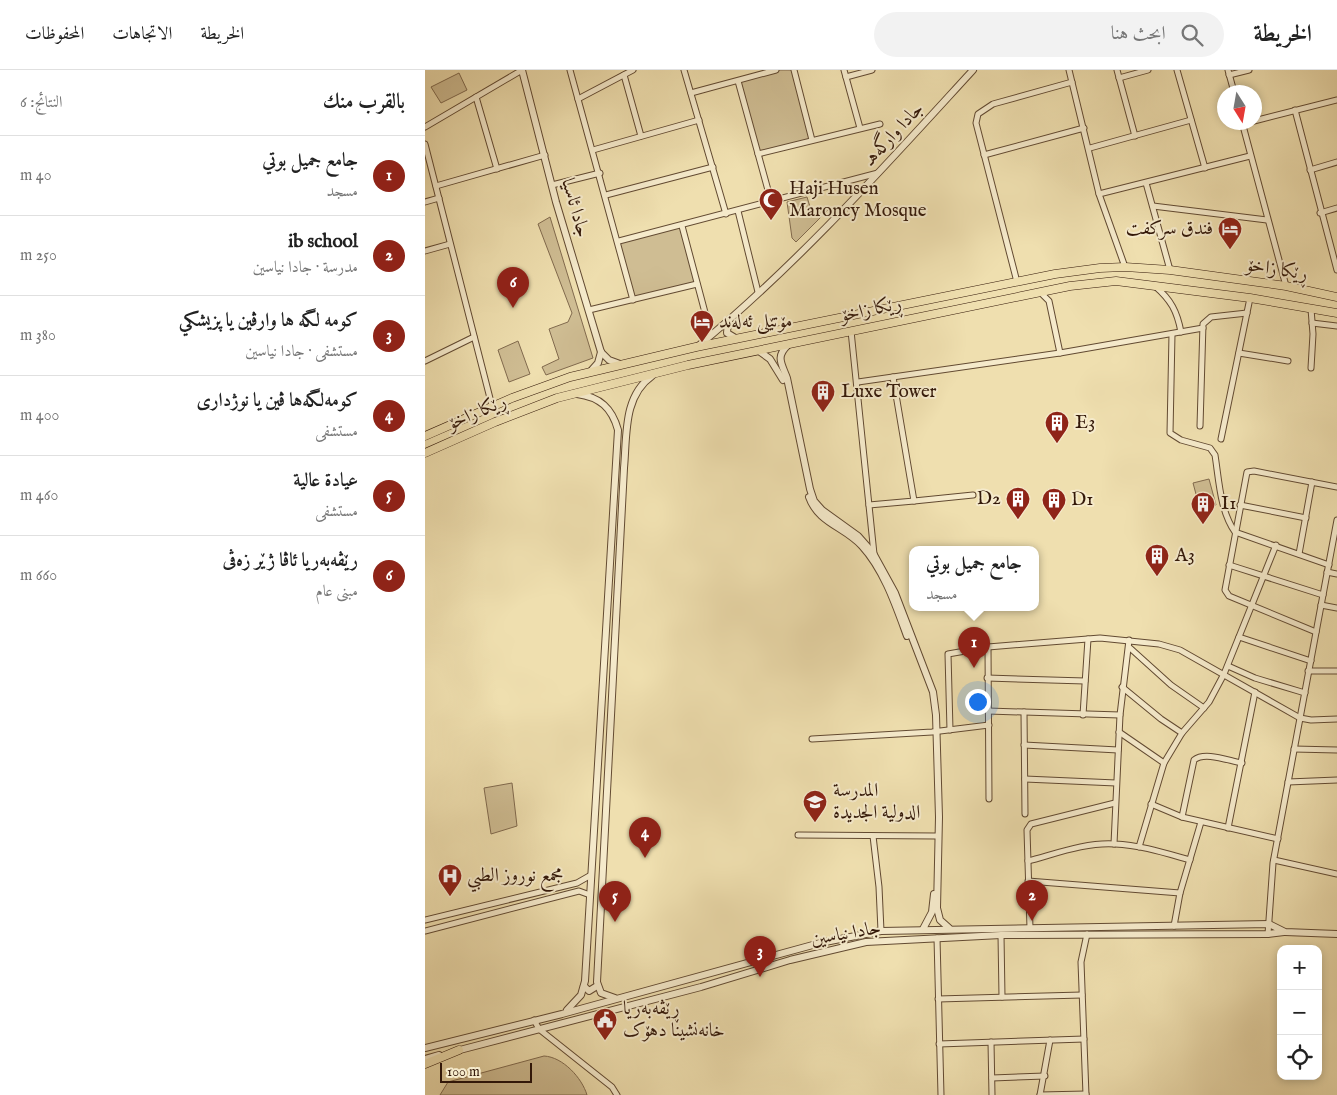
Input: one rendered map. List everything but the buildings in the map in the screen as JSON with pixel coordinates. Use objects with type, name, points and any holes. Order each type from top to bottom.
[{"type":"main road","name":"ڕێکا زاخۆ","points":[[425,436],[492,406],[587,373],[696,347],[1073,272],[1125,266],[1170,270],[1286,286],[1337,297]]},
{"type":"main road","name":"ڕێکا زاخۆ","points":[[425,454],[495,422],[574,394],[656,373],[788,344],[1055,289],[1116,281],[1250,298],[1337,313]]},
{"type":"main road","points":[[910,305],[907,309],[907,314],[913,318]]},
{"type":"main road","points":[[888,309],[895,316],[891,323]]},
{"type":"main road","points":[[425,1064],[459,1050]]},
{"type":"street","points":[[425,127],[522,70]]},
{"type":"street","name":"جادا ئاسيا","points":[[522,70],[552,185],[601,352]]},
{"type":"street","points":[[570,70],[619,241],[633,300]]},
{"type":"street","points":[[578,99],[633,70]]},
{"type":"street","points":[[685,70],[726,214]]},
{"type":"street","points":[[691,93],[776,70]]},
{"type":"street","points":[[794,70],[813,140]]},
{"type":"street","points":[[844,70],[860,128]]},
{"type":"street","points":[[846,77],[872,70]]},
{"type":"street","name":"جادا وارگه‌هـ","points":[[696,347],[728,321],[878,172],[972,70]]},
{"type":"street","points":[[1069,70],[1090,148],[1099,194],[1125,266]]},
{"type":"street","points":[[1117,70],[1135,136]]},
{"type":"street","points":[[1119,78],[1148,70]]},
{"type":"street","points":[[1177,70],[1205,168]]},
{"type":"street","points":[[1229,73],[1249,70]]},
{"type":"street","points":[[624,75],[641,136]]},
{"type":"street","points":[[738,81],[771,201]]},
{"type":"street","points":[[1017,283],[975,123],[982,110],[993,104],[1072,82]]},
{"type":"street","points":[[476,97],[497,169]]},
{"type":"street","points":[[1262,119],[1337,100]]},
{"type":"street","points":[[1295,110],[1337,270]]},
{"type":"street","points":[[593,150],[699,120]]},
{"type":"street","points":[[1090,148],[1191,120]]},
{"type":"street","points":[[758,154],[880,124]]},
{"type":"street","points":[[984,155],[1084,128]]},
{"type":"street","points":[[1244,130],[1286,286]]},
{"type":"street","points":[[425,147],[492,406]]},
{"type":"street","points":[[436,186],[545,155]]},
{"type":"street","points":[[1099,194],[1251,156]]},
{"type":"street","points":[[1310,170],[1337,162]]},
{"type":"street","points":[[606,195],[713,167]]},
{"type":"street","points":[[619,241],[682,226],[878,172]]},
{"type":"street","points":[[552,185],[599,173]]},
{"type":"street","points":[[1146,182],[1170,270]]},
{"type":"street","points":[[425,202],[439,198]]},
{"type":"street","points":[[1153,206],[1267,220]]},
{"type":"street","points":[[1321,212],[1337,208]]},
{"type":"street","points":[[738,211],[758,292]]},
{"type":"street","points":[[682,226],[711,335]]},
{"type":"street","points":[[425,251],[450,244]]},
{"type":"street","points":[[589,310],[697,284]]},
{"type":"street","points":[[1154,286],[1169,298],[1177,313],[1181,332]]},
{"type":"street","points":[[1049,301],[1055,289]]},
{"type":"street","points":[[1040,292],[1049,301],[1060,353]]},
{"type":"street","points":[[1221,440],[1250,298]]},
{"type":"street","points":[[1311,309],[1311,368]]},
{"type":"street","points":[[1199,426],[1203,328],[1205,321],[1211,318],[1247,313]]},
{"type":"street","points":[[728,321],[727,333],[737,340]]},
{"type":"street","points":[[1312,323],[1337,326]]},
{"type":"street","points":[[858,382],[1060,353],[1203,328]]},
{"type":"street","points":[[851,331],[858,382],[874,554]]},
{"type":"street","points":[[1172,334],[1170,433],[1181,440],[1210,448],[1215,454],[1224,506],[1235,532],[1329,565]]},
{"type":"street","points":[[425,361],[474,338]]},
{"type":"street","points":[[788,344],[780,356],[779,363],[787,378],[810,489],[815,501],[829,517],[865,542],[874,554],[895,593],[933,692],[939,917],[949,928]]},
{"type":"street","points":[[759,351],[770,360],[784,382],[811,505],[826,521],[862,546],[879,571],[895,605],[930,696],[934,732],[936,836],[931,917],[923,929]]},
{"type":"street","points":[[587,373],[599,363],[601,352],[613,362],[623,365]]},
{"type":"street","points":[[1239,353],[1288,361]]},
{"type":"street","points":[[770,360],[773,355],[780,356]]},
{"type":"street","points":[[616,998],[608,997],[601,993],[597,986],[603,843],[625,468],[630,407],[635,393],[644,381],[656,373]]},
{"type":"street","points":[[893,377],[914,501]]},
{"type":"street","points":[[562,1014],[576,1002],[584,986],[618,430],[615,418],[606,404],[591,396],[574,394]]},
{"type":"street","points":[[617,465],[625,468]]},
{"type":"street","points":[[1316,632],[1226,594],[1229,565],[1246,475],[1249,470],[1337,487]]},
{"type":"street","points":[[1299,554],[1313,482]]},
{"type":"street","points":[[869,505],[973,495]]},
{"type":"street","points":[[1241,505],[1306,518]]},
{"type":"street","points":[[1268,934],[1274,860],[1337,520]]},
{"type":"street","points":[[1139,847],[1164,763],[1182,733],[1204,708],[1224,674],[1276,545]]},
{"type":"street","points":[[1229,565],[1263,574],[1323,595]]},
{"type":"street","points":[[1327,572],[1337,574]]},
{"type":"street","points":[[609,576],[619,579]]},
{"type":"street","points":[[1321,605],[1337,608]]},
{"type":"street","points":[[1239,637],[1311,661]]},
{"type":"street","points":[[950,730],[948,654],[988,647],[1088,639],[1129,640],[1159,644],[1179,650],[1300,718],[1311,720],[1337,719]]},
{"type":"street","points":[[1083,715],[1088,639]]},
{"type":"street","points":[[1114,844],[1122,687],[1130,648],[1129,640]]},
{"type":"street","points":[[988,647],[989,799]]},
{"type":"street","points":[[1130,648],[1171,685],[1204,708]]},
{"type":"street","points":[[1228,666],[1255,678],[1305,693]]},
{"type":"street","points":[[1308,671],[1337,671]]},
{"type":"street","points":[[987,678],[1085,681]]},
{"type":"street","points":[[602,682],[613,683]]},
{"type":"street","points":[[1122,687],[1161,719],[1182,733]]},
{"type":"street","points":[[1228,828],[1255,692]]},
{"type":"street","points":[[988,711],[1120,715]]},
{"type":"street","points":[[1024,712],[1025,814]]},
{"type":"street","points":[[812,739],[934,732],[989,725]]},
{"type":"street","points":[[1119,732],[1164,763]]},
{"type":"street","points":[[599,736],[610,737]]},
{"type":"street","points":[[1024,745],[1119,750]]},
{"type":"street","points":[[1294,749],[1337,750]]},
{"type":"street","points":[[1182,817],[1194,760],[1197,757],[1204,756],[1242,763]]},
{"type":"street","points":[[1025,779],[1116,783]]},
{"type":"street","points":[[1289,782],[1337,780]]},
{"type":"street","points":[[1030,928],[1027,830],[1031,824],[1115,803]]},
{"type":"street","points":[[1151,804],[1182,817],[1278,839]]},
{"type":"street","points":[[1174,926],[1180,893],[1201,822]]},
{"type":"street","points":[[798,835],[936,836]]},
{"type":"street","points":[[873,836],[879,887],[881,931]]},
{"type":"street","points":[[593,842],[603,843]]},
{"type":"street","points":[[1028,861],[1072,849],[1114,844],[1139,847],[1189,860]]},
{"type":"street","points":[[1274,860],[1337,874]]},
{"type":"street","points":[[425,920],[577,883],[591,875]]},
{"type":"street","points":[[1028,881],[1180,893]]},
{"type":"street","points":[[577,883],[580,887],[579,891]]},
{"type":"street","points":[[425,931],[579,891],[590,895]]},
{"type":"street","points":[[931,917],[935,921],[939,917]]},
{"type":"street","points":[[1269,924],[1285,932]]},
{"type":"street","name":"جادا نیاسین","points":[[425,1059],[790,960],[866,942],[1001,935],[1011,931],[1030,928],[1269,924]]},
{"type":"street","name":"جادا نیاسین","points":[[425,1048],[562,1014],[820,944],[881,931],[949,928],[1087,934],[1268,934],[1285,932],[1337,934]]},
{"type":"street","points":[[1050,1040],[1045,1076],[1040,1095],[1086,1095],[1081,962],[1087,934]]},
{"type":"street","points":[[1001,935],[1002,997]]},
{"type":"street","points":[[937,938],[941,1095]]},
{"type":"street","points":[[584,986],[589,991],[597,986]]},
{"type":"street","points":[[938,999],[1082,995]]},
{"type":"street","points":[[534,1020],[539,1029],[607,1083],[617,1095]]},
{"type":"street","points":[[939,1044],[1084,1039]]},
{"type":"street","points":[[991,1042],[992,1095]]},
{"type":"street","points":[[992,1078],[1045,1076]]},
{"type":"shaded area","points":[[776,70],[794,70],[812,140],[758,154],[738,81]]},
{"type":"shaded area","points":[[459,73],[467,90],[441,103],[431,87]]},
{"type":"shaded area","points":[[807,197],[811,210],[823,207],[828,210],[796,242],[792,238],[787,202]]},
{"type":"shaded area","points":[[550,217],[593,358],[546,375],[542,367],[559,359],[549,329],[568,322],[572,313],[538,224]]},
{"type":"shaded area","points":[[682,226],[697,284],[633,300],[619,241]]},
{"type":"shaded area","points":[[518,341],[530,374],[509,382],[498,350]]},
{"type":"shaded area","points":[[1209,479],[1216,505],[1200,509],[1193,483]]},
{"type":"shaded area","points":[[512,783],[517,826],[491,834],[484,788]]},
{"type":"shaded area","points":[[544,1056],[551,1057],[565,1064],[581,1082],[587,1095],[440,1095],[448,1082]]},
{"type":"place","name":"Haji Husen Maroncy Mosque","points":[[771,221]]},
{"type":"place","name":"فندق سركفت","points":[[1230,250]]},
{"type":"place","name":"رێڤەبەریا ئاڤا ژێر زەڤی","points":[[513,308]]},
{"type":"place","name":"مۆتێلی ئەلەند","points":[[702,343]]},
{"type":"place","name":"Luxe Tower","points":[[823,413]]},
{"type":"place","name":"E3","points":[[1057,444]]},
{"type":"place","name":"D2","points":[[1018,520]]},
{"type":"place","name":"D1","points":[[1054,521]]},
{"type":"place","name":"I1","points":[[1203,525]]},
{"type":"place","name":"A3","points":[[1157,577]]},
{"type":"place","name":"جامع جميل بوتي","points":[[974,668]]},
{"type":"place","name":"المدرسة الدولية الجديدة","points":[[815,823]]},
{"type":"place","name":"کومەلگەها ڤین یا نوژداری","points":[[645,858]]},
{"type":"place","name":"مجمع نوروز الطبي","points":[[450,897]]},
{"type":"place","name":"ib school","points":[[1032,921]]},
{"type":"place","name":"عيادة عالية","points":[[615,922]]},
{"type":"place","name":"كومه لگه ها وارڤين يا پزيشكي","points":[[760,977]]},
{"type":"place","name":"ڕێڤه‌به‌ریا خانەنشينا دهۆک","points":[[605,1041]]}]
